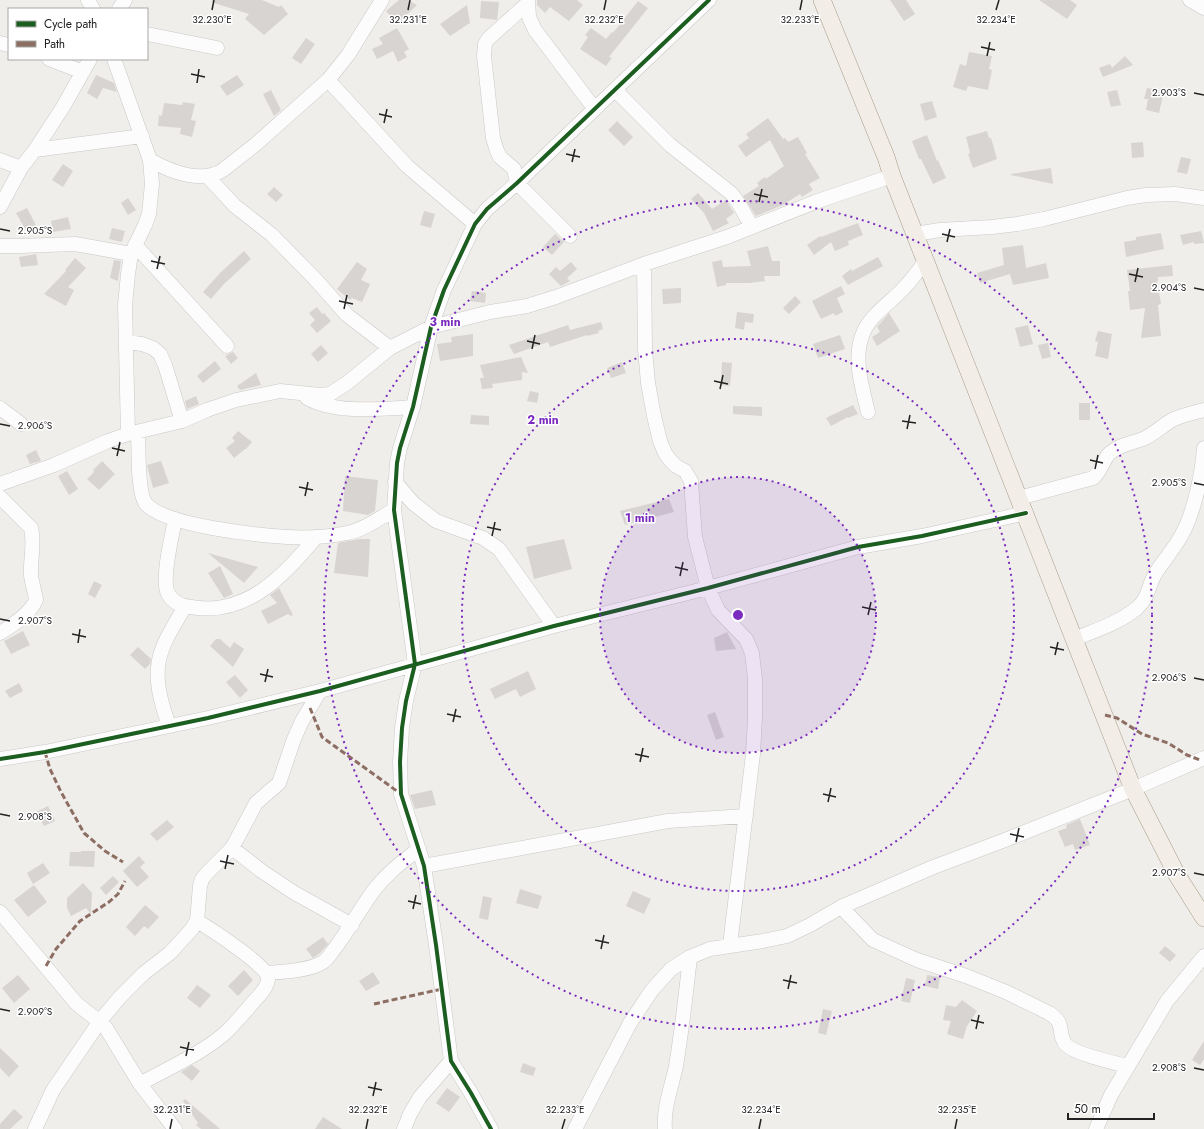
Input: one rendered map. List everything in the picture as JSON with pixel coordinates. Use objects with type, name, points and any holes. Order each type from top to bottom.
[{"type":"main road","points":[[822,0],[886,157],[892,176],[1023,505],[1133,789],[1177,875],[1204,918]]},
{"type":"street","points":[[150,160],[162,167],[178,173],[208,177],[218,174],[256,144],[328,80],[348,55],[382,0]]},
{"type":"street","points":[[491,1129],[451,1061],[424,866],[401,794],[400,762],[402,728],[406,701],[415,664],[394,510],[395,482],[400,448],[413,407],[431,328],[444,290],[475,224],[487,209],[709,0]]},
{"type":"street","points":[[1190,0],[1204,8]]},
{"type":"street","points":[[528,1],[529,17],[535,30],[594,108]]},
{"type":"street","points":[[528,1],[488,39],[484,49],[493,138],[500,157],[514,170],[517,182],[570,236]]},
{"type":"street","points":[[148,34],[217,48]]},
{"type":"street","points":[[52,60],[83,72]]},
{"type":"street","points":[[0,207],[21,168],[35,150],[89,60]]},
{"type":"street","points":[[114,60],[150,160],[152,184],[145,225],[133,250],[125,305],[126,342],[133,433],[140,491],[146,503],[155,511],[175,519],[210,528],[288,537],[348,533],[394,510]]},
{"type":"street","points":[[328,80],[407,166],[475,224]]},
{"type":"street","points":[[615,90],[670,145],[732,194],[752,227]]},
{"type":"street","points":[[35,150],[142,136]]},
{"type":"street","points":[[0,160],[21,168]]},
{"type":"street","points":[[0,484],[54,464],[108,441],[133,433],[182,421],[214,407],[250,396],[280,391],[320,395],[330,394],[347,383],[390,348],[431,328],[490,312],[526,306],[589,286],[644,264],[727,237],[815,202],[892,176]]},
{"type":"street","points":[[208,177],[235,206],[272,235],[316,280],[347,315],[390,348]]},
{"type":"street","points":[[916,234],[940,230],[992,227],[1044,220],[1127,198],[1146,195],[1176,194],[1204,198]]},
{"type":"street","points":[[0,246],[75,244],[133,250],[227,346]]},
{"type":"street","points":[[868,412],[860,377],[859,358],[860,343],[864,331],[873,318],[904,288],[926,260]]},
{"type":"street","points":[[644,264],[645,349],[648,383],[660,441],[665,453],[673,463],[685,471],[691,481],[695,537],[708,588],[718,610],[746,639],[752,653],[755,679],[755,718],[746,816],[730,945]]},
{"type":"street","points":[[126,342],[142,344],[153,348],[160,354],[165,365],[182,421]]},
{"type":"street","points":[[298,393],[311,400],[330,406],[376,409],[413,407]]},
{"type":"street","points":[[0,408],[20,424]]},
{"type":"street","points":[[0,759],[45,752],[208,718],[320,692],[554,626],[708,588],[858,547],[922,536],[1023,505],[1093,478],[1100,471],[1108,454],[1116,448],[1154,434],[1172,420],[1204,410]]},
{"type":"street","points":[[1074,638],[1110,625],[1125,616],[1146,599],[1154,577],[1163,561],[1181,536],[1190,516],[1202,466],[1204,448]]},
{"type":"street","points":[[395,482],[413,503],[436,521],[483,538],[499,550],[554,626]]},
{"type":"street","points":[[0,497],[31,528],[33,534],[33,549],[31,576],[36,600],[29,610],[10,627],[0,633]]},
{"type":"street","points":[[175,519],[167,569],[167,591],[175,602],[185,606],[204,609],[233,605],[250,598],[265,589],[298,560],[316,536]]},
{"type":"street","points":[[169,726],[158,683],[158,669],[163,649],[185,606]]},
{"type":"street","points":[[35,1129],[53,1090],[100,1021],[120,997],[143,974],[182,942],[197,921],[201,882],[207,873],[232,848],[256,803],[279,783],[296,733],[320,692]]},
{"type":"street","points":[[575,1129],[630,1023],[652,990],[670,969],[690,956],[710,949],[787,936],[842,907],[930,868],[1133,789],[1204,758]]},
{"type":"street","points":[[424,866],[668,821],[746,816]]},
{"type":"street","points":[[232,848],[263,872],[293,892],[352,925]]},
{"type":"street","points":[[266,973],[294,970],[322,963],[328,958],[352,925],[383,879],[394,868],[419,849]]},
{"type":"street","points":[[842,907],[873,940],[917,960],[966,976],[1006,992],[1049,1013],[1056,1017],[1064,1042],[1070,1048],[1080,1053],[1127,1066]]},
{"type":"street","points":[[0,912],[76,1003],[100,1021],[115,1041],[140,1084],[175,1129]]},
{"type":"street","points":[[140,1084],[202,1050],[223,1035],[241,1017],[266,985],[268,978],[266,973],[245,954],[214,931],[197,921]]},
{"type":"street","points":[[665,1129],[664,1123],[667,1102],[675,1067],[684,1013],[690,956]]},
{"type":"street","points":[[1096,1129],[1111,1095],[1127,1066],[1167,1002],[1204,956]]},
{"type":"street","points":[[404,1129],[410,1114],[420,1097],[451,1061]]},
{"type":"building","points":[[212,0],[262,0],[279,7],[281,5],[288,14],[264,35],[245,19],[249,14],[211,2]]},
{"type":"building","points":[[399,0],[408,0],[417,5],[397,24],[386,11]]},
{"type":"building","points":[[537,0],[577,0],[583,5],[569,21],[550,7],[545,13],[537,5]]},
{"type":"building","points":[[890,0],[906,0],[915,14],[904,21]]},
{"type":"building","points":[[1039,0],[1070,0],[1077,5],[1067,19]]},
{"type":"building","points":[[481,1],[499,2],[497,20],[480,18]]},
{"type":"building","points":[[638,1],[648,8],[609,57],[612,58],[606,66],[580,49],[588,37],[585,35],[591,28],[606,39],[612,32],[613,33]]},
{"type":"building","points":[[467,5],[470,23],[450,36],[440,24]]},
{"type":"building","points":[[397,28],[409,49],[404,52],[407,57],[398,62],[393,51],[377,59],[372,49],[383,44],[379,38]]},
{"type":"building","points":[[306,38],[315,44],[301,64],[292,58]]},
{"type":"building","points":[[969,52],[992,56],[989,69],[992,70],[988,90],[968,86],[966,91],[953,87],[960,64],[966,66]]},
{"type":"building","points":[[1125,56],[1133,65],[1103,77],[1099,68],[1110,64],[1112,68]]},
{"type":"building","points":[[96,75],[114,83],[117,92],[103,88],[97,99],[87,93]]},
{"type":"building","points":[[237,75],[244,85],[227,96],[220,86]]},
{"type":"building","points":[[1147,88],[1164,91],[1159,113],[1146,110],[1148,99],[1144,99]]},
{"type":"building","points":[[271,90],[281,110],[274,116],[263,94]]},
{"type":"building","points":[[1117,90],[1121,105],[1111,107],[1107,92]]},
{"type":"building","points":[[932,101],[937,117],[925,121],[920,104]]},
{"type":"building","points":[[183,102],[195,104],[191,120],[196,121],[192,137],[180,134],[181,128],[158,126],[159,115],[162,116],[164,103],[182,105]]},
{"type":"building","points":[[768,118],[783,139],[785,138],[788,142],[798,137],[807,153],[805,154],[820,178],[809,184],[813,190],[802,197],[800,194],[783,205],[756,216],[743,196],[759,186],[757,183],[765,177],[766,179],[784,166],[770,140],[746,157],[738,146],[749,138],[746,134]]},
{"type":"building","points":[[617,121],[633,137],[624,146],[608,130]]},
{"type":"building","points":[[987,131],[989,138],[991,138],[997,159],[973,168],[968,154],[970,153],[966,137]]},
{"type":"building","points":[[927,135],[937,161],[938,160],[946,178],[933,184],[921,159],[919,159],[912,141]]},
{"type":"building","points":[[1143,142],[1144,157],[1132,158],[1131,143]]},
{"type":"building","points":[[1181,157],[1191,159],[1187,174],[1177,172]]},
{"type":"building","points":[[63,164],[73,171],[63,187],[52,180]]},
{"type":"building","points":[[1051,168],[1053,184],[1011,175],[1011,174]]},
{"type":"building","points":[[274,187],[283,195],[276,202],[267,194]]},
{"type":"building","points":[[698,193],[712,209],[726,200],[734,213],[726,219],[729,223],[713,231],[704,213],[691,199]]},
{"type":"building","points":[[128,198],[136,210],[128,215],[121,203]]},
{"type":"building","points":[[27,208],[37,227],[27,232],[16,213]]},
{"type":"building","points":[[424,211],[435,214],[431,228],[420,225]]},
{"type":"building","points":[[68,217],[71,229],[53,232],[51,221]]},
{"type":"building","points":[[858,223],[863,235],[848,241],[849,245],[835,251],[831,242],[814,255],[807,245],[820,236],[821,237]]},
{"type":"building","points":[[112,228],[125,231],[122,242],[109,239]]},
{"type":"building","points":[[1201,231],[1204,243],[1194,244],[1194,242],[1183,245],[1180,235]]},
{"type":"building","points":[[1161,233],[1164,249],[1126,257],[1124,242],[1136,240],[1136,237]]},
{"type":"building","points":[[555,234],[564,242],[552,255],[543,247]]},
{"type":"building","points":[[1023,245],[1026,268],[1046,263],[1049,278],[1013,285],[1010,274],[980,283],[977,273],[1004,265],[1002,248]]},
{"type":"building","points":[[768,246],[772,261],[780,261],[780,276],[764,276],[765,281],[726,283],[726,285],[717,287],[712,262],[722,260],[723,267],[751,266],[747,251]]},
{"type":"building","points":[[244,251],[251,259],[223,285],[211,299],[203,292],[220,273]]},
{"type":"building","points":[[36,254],[38,265],[21,267],[19,257]]},
{"type":"building","points":[[878,257],[883,266],[848,285],[842,276],[851,269],[852,271]]},
{"type":"building","points":[[75,258],[86,268],[68,287],[74,290],[66,306],[44,294],[66,271],[65,270]]},
{"type":"building","points":[[114,260],[121,261],[118,281],[110,278]]},
{"type":"building","points":[[357,262],[367,269],[361,280],[370,284],[362,302],[352,298],[350,300],[337,289]]},
{"type":"building","points":[[571,262],[577,269],[567,278],[570,281],[561,286],[549,274],[556,267],[560,271]]},
{"type":"building","points":[[1172,265],[1173,276],[1158,277],[1157,281],[1161,304],[1158,305],[1161,336],[1141,338],[1145,308],[1130,310],[1128,291],[1130,291],[1127,270]]},
{"type":"building","points":[[841,286],[845,294],[837,298],[843,312],[835,316],[834,313],[821,319],[812,301]]},
{"type":"building","points":[[681,288],[681,303],[663,304],[662,289]]},
{"type":"building","points":[[472,291],[486,293],[485,303],[470,301]]},
{"type":"building","points":[[795,296],[801,302],[789,314],[783,308]]},
{"type":"building","points":[[317,307],[322,314],[324,313],[331,321],[317,333],[310,325],[315,320],[309,313]]},
{"type":"building","points":[[737,312],[754,314],[753,323],[745,322],[744,330],[735,328]]},
{"type":"building","points":[[889,313],[900,331],[877,346],[872,337],[880,332],[877,327]]},
{"type":"building","points":[[601,322],[603,329],[598,331],[599,333],[587,335],[550,347],[548,342],[514,354],[509,345],[568,325],[570,330]]},
{"type":"building","points":[[1028,325],[1033,344],[1020,347],[1015,328]]},
{"type":"building","points":[[1098,331],[1112,334],[1108,359],[1095,356],[1098,342],[1095,341]]},
{"type":"building","points":[[473,334],[473,356],[440,361],[437,344],[452,342],[451,337]]},
{"type":"building","points":[[840,335],[845,349],[818,358],[813,344]]},
{"type":"building","points":[[1048,343],[1051,357],[1042,359],[1038,345]]},
{"type":"building","points":[[321,345],[328,353],[318,362],[311,354]]},
{"type":"building","points":[[233,352],[238,358],[231,364],[225,356]]},
{"type":"building","points":[[521,357],[528,373],[522,372],[522,380],[492,384],[493,388],[482,389],[480,378],[484,378],[480,365]]},
{"type":"building","points":[[215,361],[221,369],[203,383],[197,376]]},
{"type":"building","points":[[622,362],[626,373],[611,378],[607,368]]},
{"type":"building","points":[[722,362],[732,363],[730,386],[721,385]]},
{"type":"building","points":[[256,373],[261,385],[240,390],[237,386]]},
{"type":"building","points":[[530,391],[539,393],[537,403],[527,401]]},
{"type":"building","points":[[196,396],[199,404],[187,409],[185,401]]},
{"type":"building","points":[[1079,403],[1090,403],[1090,420],[1079,420]]},
{"type":"building","points":[[853,405],[858,414],[848,417],[831,426],[826,418]]},
{"type":"building","points":[[733,406],[762,407],[762,416],[733,414]]},
{"type":"building","points":[[471,415],[489,416],[489,425],[470,424]]},
{"type":"building","points":[[238,431],[252,442],[246,449],[234,458],[226,448],[235,441],[232,438]]},
{"type":"building","points":[[36,450],[41,461],[30,464],[26,455]]},
{"type":"building","points":[[102,461],[115,474],[99,490],[87,479]]},
{"type":"building","points":[[161,461],[169,483],[153,488],[147,465]]},
{"type":"building","points":[[67,471],[78,489],[69,495],[58,476]]},
{"type":"building","points":[[345,476],[378,480],[375,511],[368,515],[343,511]]},
{"type":"building","points":[[669,499],[674,512],[625,525],[620,511]]},
{"type":"building","points":[[359,539],[370,539],[368,577],[334,573],[338,543]]},
{"type":"building","points":[[564,539],[572,569],[534,579],[526,547]]},
{"type":"building","points":[[208,553],[258,567],[244,583]]},
{"type":"building","points":[[220,566],[233,594],[224,598],[208,573]]},
{"type":"building","points":[[94,581],[102,585],[95,598],[88,594]]},
{"type":"building","points":[[279,588],[293,615],[291,616],[288,614],[268,624],[261,611],[277,603],[270,595]]},
{"type":"building","points":[[23,631],[30,645],[11,654],[4,641]]},
{"type":"building","points":[[727,632],[736,649],[716,651],[714,638]]},
{"type":"building","points":[[216,639],[220,639],[230,648],[234,642],[244,649],[233,667],[210,646]]},
{"type":"building","points":[[138,647],[151,659],[150,664],[145,669],[130,655]]},
{"type":"building","points":[[528,671],[536,689],[520,697],[516,689],[495,699],[490,689]]},
{"type":"building","points":[[235,675],[248,690],[240,698],[226,682]]},
{"type":"building","points":[[19,683],[23,691],[10,698],[5,691]]},
{"type":"building","points":[[715,712],[724,737],[716,740],[707,715]]},
{"type":"building","points":[[432,790],[436,805],[415,809],[410,795]]},
{"type":"building","points":[[48,806],[55,821],[44,826],[36,812]]},
{"type":"building","points":[[1080,819],[1090,845],[1075,850],[1073,844],[1065,847],[1058,831],[1067,828],[1066,825]]},
{"type":"building","points":[[167,820],[174,827],[157,841],[150,834]]},
{"type":"building","points":[[95,851],[94,867],[69,866],[70,852]]},
{"type":"building","points":[[139,856],[145,863],[140,867],[149,877],[137,887],[123,871]]},
{"type":"building","points":[[43,863],[50,873],[33,884],[27,873]]},
{"type":"building","points":[[113,876],[119,882],[106,895],[100,888]]},
{"type":"building","points":[[83,883],[92,893],[91,914],[86,908],[71,916],[67,908],[67,898]]},
{"type":"building","points":[[34,885],[47,902],[28,917],[14,900]]},
{"type":"building","points":[[520,889],[542,896],[538,909],[516,903]]},
{"type":"building","points":[[633,891],[651,899],[644,914],[626,906]]},
{"type":"building","points":[[483,896],[492,898],[488,920],[479,918]]},
{"type":"building","points":[[145,905],[159,917],[148,929],[144,926],[135,936],[126,927]]},
{"type":"building","points":[[323,937],[328,944],[313,958],[306,949]]},
{"type":"building","points":[[1165,946],[1176,955],[1170,962],[1159,953]]},
{"type":"building","points":[[244,970],[253,980],[238,996],[228,986]]},
{"type":"building","points":[[373,972],[380,983],[366,991],[359,981]]},
{"type":"building","points":[[18,975],[30,989],[14,1003],[2,988]]},
{"type":"building","points":[[927,975],[940,977],[938,989],[925,986]]},
{"type":"building","points":[[906,978],[915,980],[910,1003],[901,1001]]},
{"type":"building","points":[[197,985],[211,995],[200,1008],[187,998]]},
{"type":"building","points":[[962,1000],[977,1011],[967,1026],[963,1039],[947,1034],[951,1021],[943,1020],[946,1005],[956,1007]]},
{"type":"building","points":[[823,1009],[832,1011],[826,1035],[818,1033]]},
{"type":"building","points":[[1204,1041],[1204,1059],[1200,1065],[1192,1060]]},
{"type":"building","points":[[0,1048],[19,1066],[9,1077],[0,1068]]},
{"type":"building","points":[[523,1063],[536,1068],[533,1076],[520,1072]]},
{"type":"building","points":[[192,1065],[200,1071],[192,1081],[181,1072]]},
{"type":"building","points":[[447,1088],[460,1097],[449,1112],[436,1103]]},
{"type":"building","points":[[185,1099],[220,1129],[201,1129],[196,1125],[198,1123],[183,1101]]},
{"type":"building","points":[[14,1109],[23,1117],[10,1129],[0,1129],[0,1124]]},
{"type":"building","points":[[323,1117],[342,1129],[315,1129]]},
{"type":"marked path","points":[[310,708],[322,737],[401,794]]},
{"type":"marked path","points":[[1105,715],[1117,718],[1142,734],[1168,743],[1187,755],[1200,760]]},
{"type":"marked path","points":[[45,752],[50,769],[61,792],[84,833],[105,851],[123,862]]},
{"type":"marked path","points":[[46,966],[56,949],[80,921],[109,902],[118,894],[125,881]]},
{"type":"marked path","points":[[374,1004],[442,989]]},
{"type":"cycle path","points":[[491,1129],[451,1061],[424,866],[401,794],[400,762],[402,728],[406,701],[415,664],[394,510],[397,463],[400,448],[413,407],[431,327],[444,290],[475,224],[487,209],[517,183],[709,0]]},
{"type":"cycle path","points":[[0,759],[45,752],[208,718],[320,691],[554,626],[708,588],[858,547],[922,536],[1026,513]]}]
